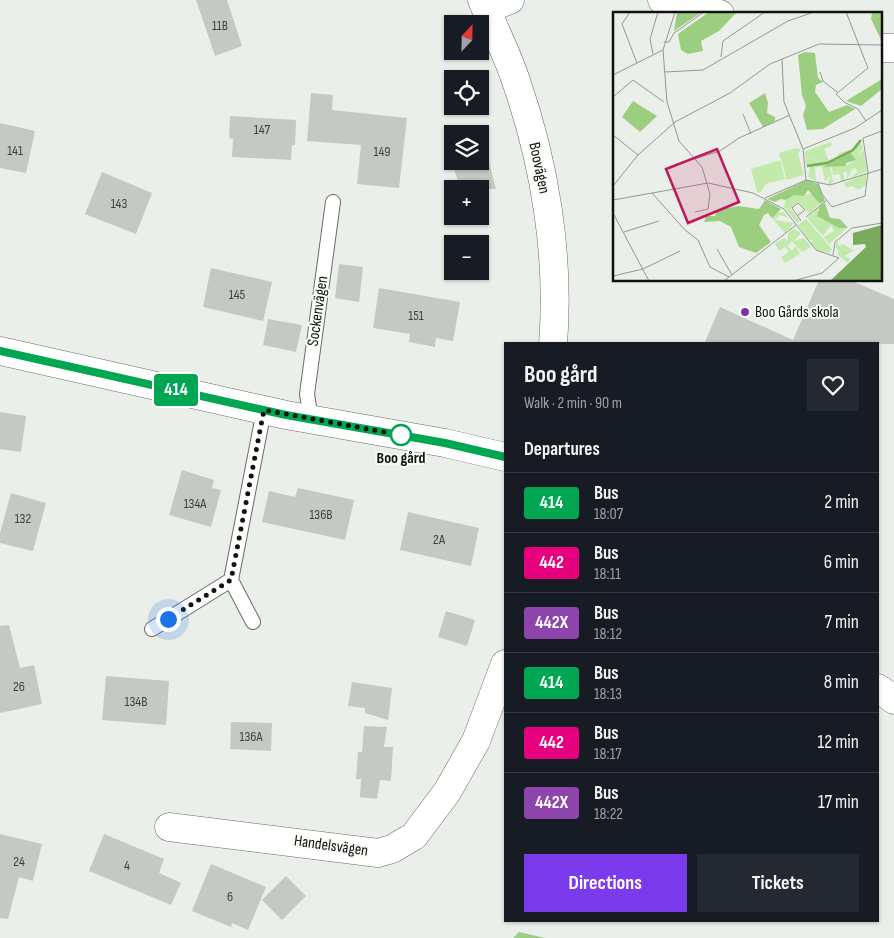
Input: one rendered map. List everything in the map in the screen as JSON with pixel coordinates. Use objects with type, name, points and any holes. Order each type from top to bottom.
[{"type":"street","points":[[662,0],[712,12]]},
{"type":"street","name":"Boovägen","points":[[492,3],[516,80],[545,187],[554,272],[553,342]]},
{"type":"street","points":[[0,351],[311,420],[445,443],[504,456]]},
{"type":"street","name":"Handelsvägen","points":[[169,827],[378,853],[392,849],[414,836],[447,792],[476,741],[504,667]]},
{"type":"street","points":[[879,689],[894,700]]},
{"type":"lane","name":"Sockenvägen","points":[[311,420],[307,394],[333,202]]},
{"type":"lane","points":[[253,622],[231,580],[264,410]]},
{"type":"lane","points":[[152,628],[231,580]]},
{"type":"green space","points":[[519,932],[545,938],[513,938]]},
{"type":"building","points":[[196,0],[227,0],[242,46],[215,56]]},
{"type":"building","points":[[311,93],[333,95],[332,110],[407,118],[399,188],[357,184],[361,145],[307,141]]},
{"type":"building","points":[[230,116],[296,120],[295,145],[292,145],[291,160],[232,157],[233,139],[229,138]]},
{"type":"building","points":[[0,123],[35,131],[26,173],[0,168]]},
{"type":"building","points":[[489,163],[496,189],[489,189],[489,180],[457,180],[455,170],[489,170]]},
{"type":"building","points":[[102,172],[152,193],[136,234],[85,214]]},
{"type":"building","points":[[339,264],[363,267],[359,302],[335,298]]},
{"type":"building","points":[[211,268],[272,282],[263,321],[203,307]]},
{"type":"building","points":[[819,281],[852,281],[894,299],[894,344],[879,344],[879,342],[705,342],[720,307],[793,340]]},
{"type":"building","points":[[379,288],[460,302],[453,341],[436,338],[435,347],[409,342],[410,334],[373,328]]},
{"type":"building","points":[[268,319],[302,325],[296,352],[263,345]]},
{"type":"building","points":[[0,412],[26,416],[21,452],[0,449]]},
{"type":"building","points":[[182,470],[214,480],[212,488],[221,490],[211,527],[169,515]]},
{"type":"building","points":[[298,488],[354,500],[345,540],[262,522],[269,491],[295,497]]},
{"type":"building","points":[[11,493],[46,503],[33,551],[0,543],[0,533]]},
{"type":"building","points":[[408,512],[479,528],[471,566],[400,550]]},
{"type":"building","points":[[446,611],[475,620],[467,646],[438,637]]},
{"type":"building","points":[[9,625],[20,668],[34,665],[42,704],[0,713],[0,626]]},
{"type":"building","points":[[106,676],[169,681],[166,725],[102,720]]},
{"type":"building","points":[[352,682],[392,688],[388,720],[365,713],[365,708],[348,706]]},
{"type":"building","points":[[231,722],[272,723],[271,751],[230,749]]},
{"type":"building","points":[[364,726],[387,727],[384,747],[393,747],[391,781],[380,780],[377,799],[360,797],[361,779],[356,779],[358,752],[362,752]]},
{"type":"building","points":[[0,834],[42,844],[33,881],[19,877],[8,919],[0,918]]},
{"type":"building","points":[[104,834],[164,859],[159,873],[181,883],[171,905],[89,871]]},
{"type":"building","points":[[211,864],[266,887],[248,930],[232,923],[231,927],[192,911]]},
{"type":"building","points":[[286,876],[306,896],[282,920],[262,900]]},
{"type":"bus line","name":"414","points":[[0,351],[286,415],[445,443],[504,457]]},
{"type":"place","name":"Boo Gårds skola","points":[[745,312]]},
{"type":"place","name":"Boo gård","points":[[401,435]]},
{"type":"route","points":[[168,619],[231,580],[264,410],[406,436],[401,435]]}]
